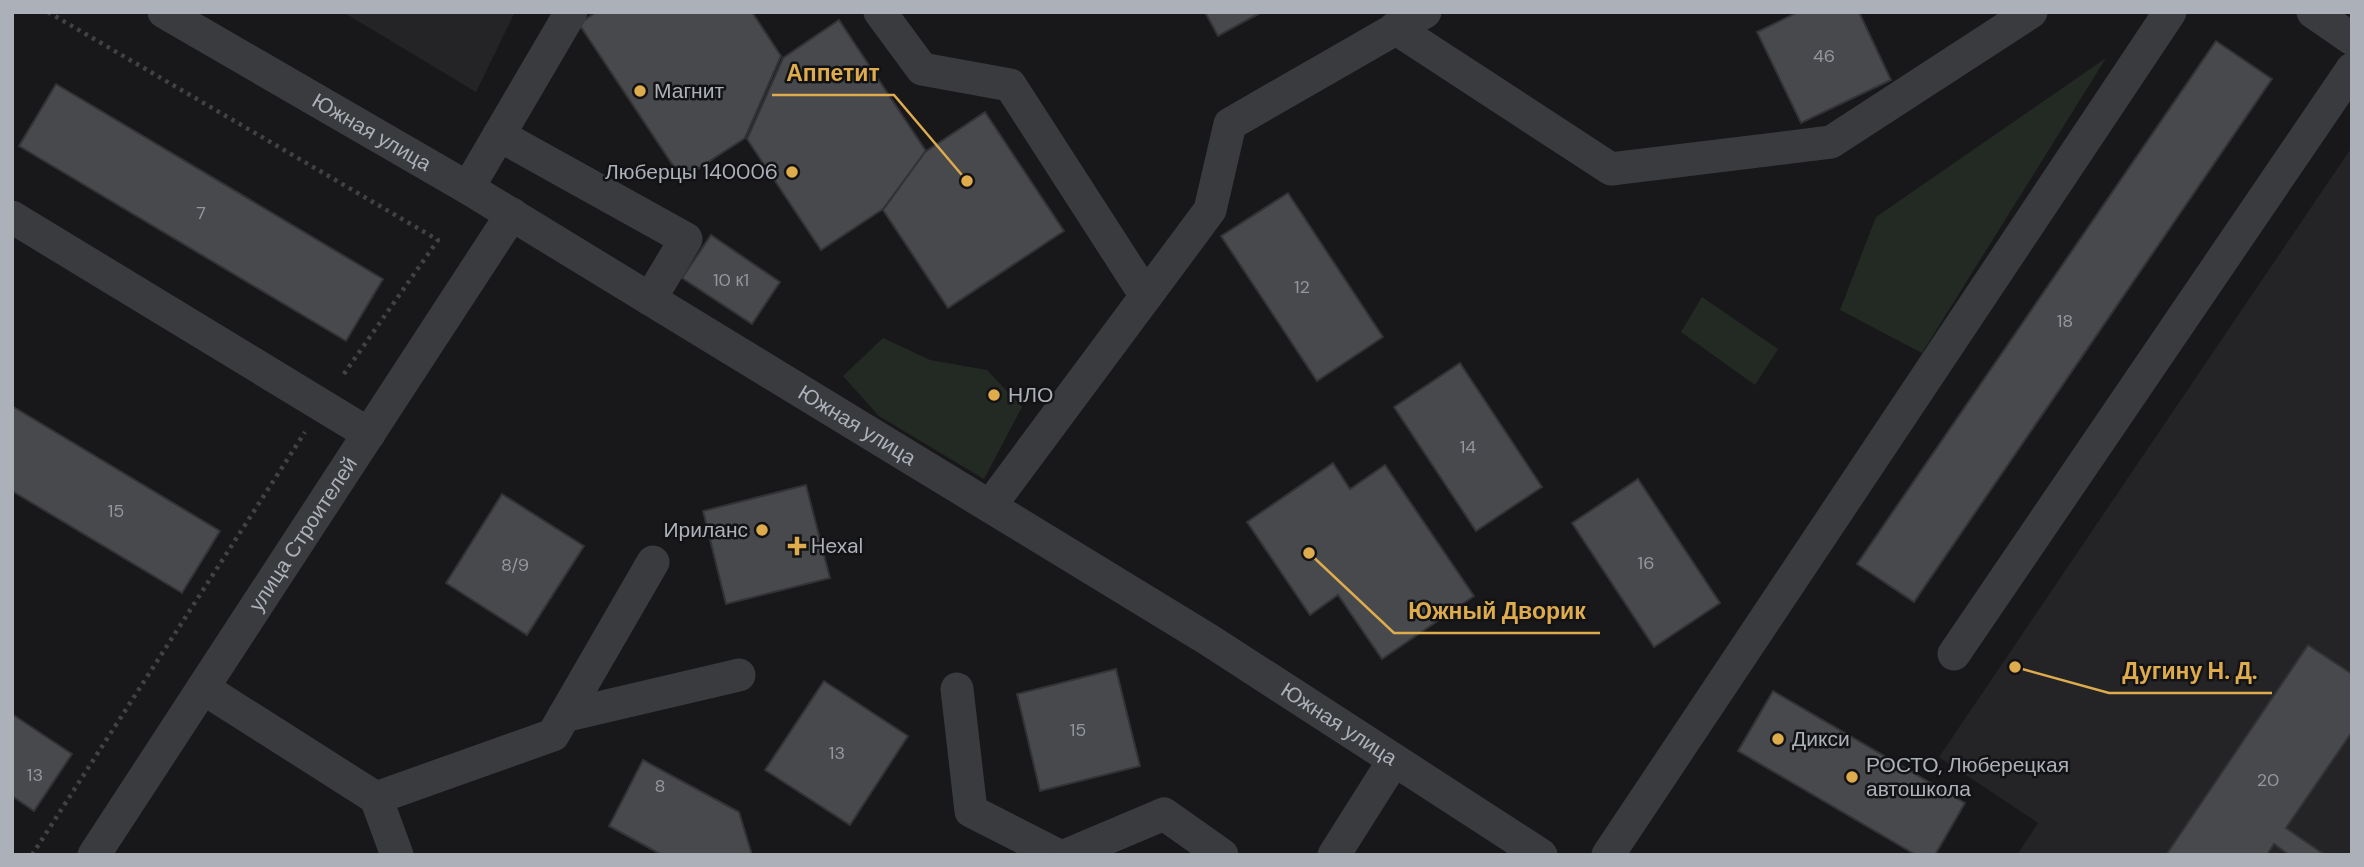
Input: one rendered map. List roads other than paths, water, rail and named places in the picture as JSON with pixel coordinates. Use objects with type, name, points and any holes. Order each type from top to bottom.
[{"type":"street","name":"Южная улица","points":[[164,12],[512,214],[1209,640],[1541,855]]},
{"type":"street","points":[[468,188],[571,12]]},
{"type":"street","points":[[880,12],[922,69],[1010,85],[1146,296]]},
{"type":"street","points":[[990,506],[1210,210],[1230,124],[1425,12]]},
{"type":"street","points":[[1395,28],[1611,169],[1831,142],[2031,12]]},
{"type":"street","points":[[1608,855],[2170,12]]},
{"type":"street","points":[[2313,12],[2352,39]]},
{"type":"street","points":[[1954,654],[2352,69]]},
{"type":"street","points":[[499,135],[687,239],[650,299]]},
{"type":"street","name":"улица Строителей","points":[[94,855],[512,214]]},
{"type":"street","points":[[12,217],[369,434]]},
{"type":"street","points":[[376,798],[554,734],[653,562]]},
{"type":"street","points":[[564,716],[739,675]]},
{"type":"street","points":[[203,688],[376,798],[397,855]]},
{"type":"street","points":[[957,689],[971,811],[1058,855]]},
{"type":"street","points":[[1334,855],[1394,760]]},
{"type":"street","points":[[1067,855],[1164,814],[1222,855]]},
{"type":"place","name":"Магнит","points":[[640,91]]},
{"type":"place","name":"Люберцы 140006","points":[[792,172]]},
{"type":"place","name":"Аппетит","points":[[967,181]]},
{"type":"place","name":"НЛО","points":[[994,395]]},
{"type":"place","name":"Ириланс","points":[[762,530]]},
{"type":"place","name":"Hexal","points":[[797,546]]},
{"type":"place","name":"Южный Дворик","points":[[1309,553]]},
{"type":"place","name":"Дугину Н. Д.","points":[[2015,667]]},
{"type":"place","name":"Дикси","points":[[1778,739]]},
{"type":"place","name":"РОСТО, Люберецкая автошкола","points":[[1852,777]]}]
